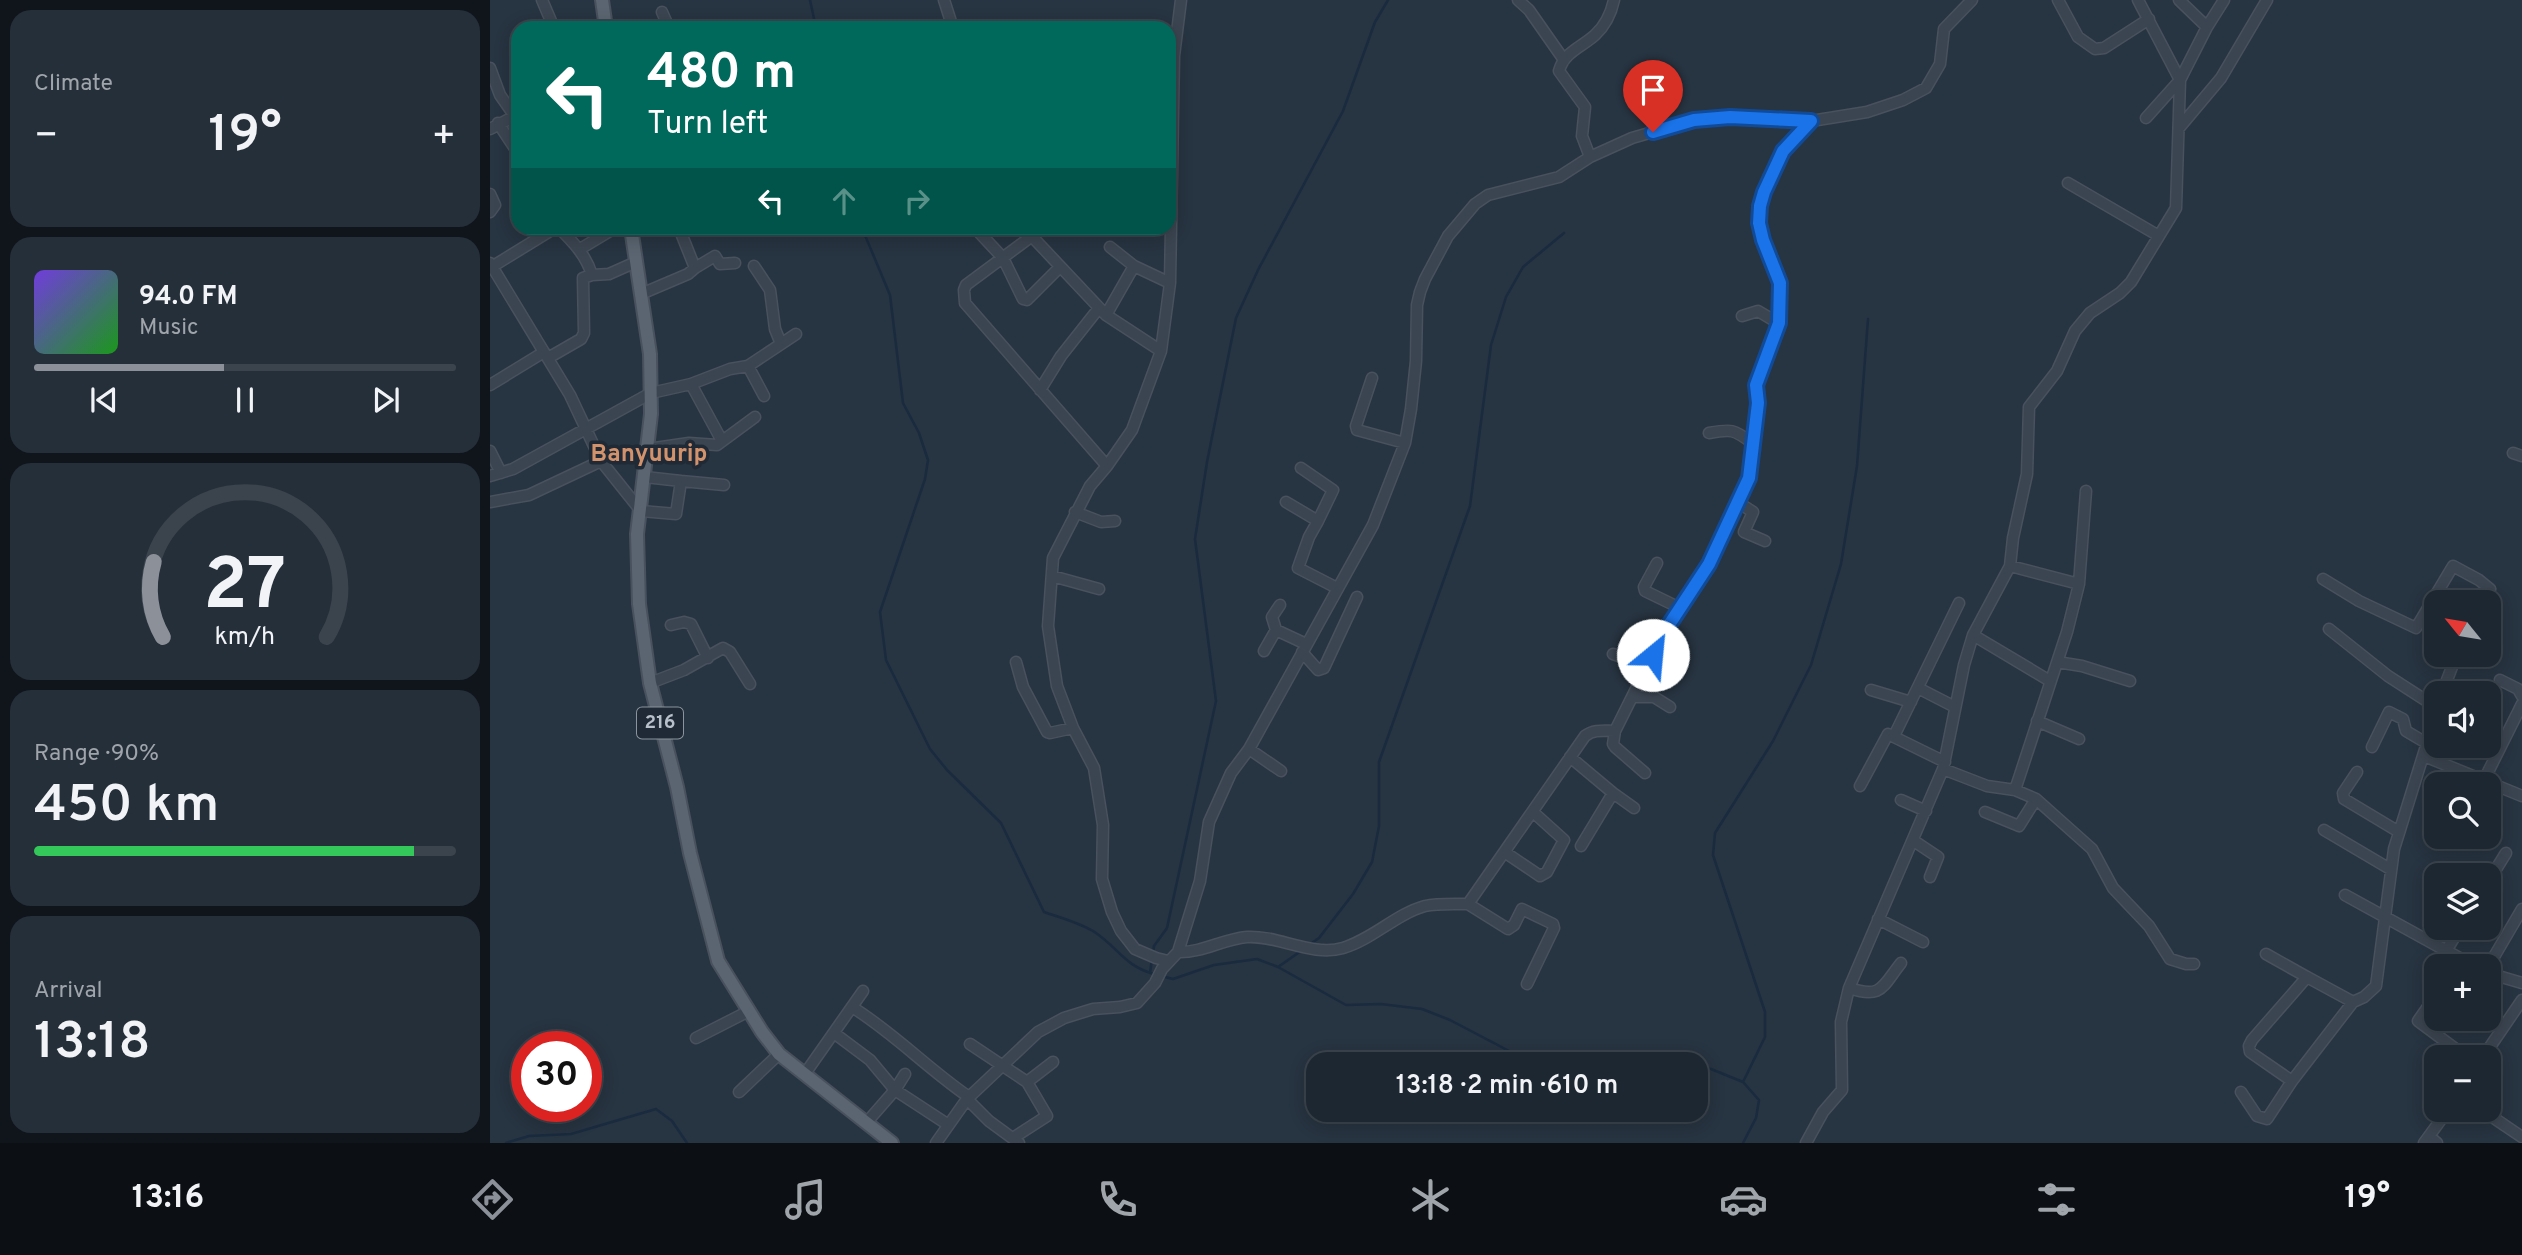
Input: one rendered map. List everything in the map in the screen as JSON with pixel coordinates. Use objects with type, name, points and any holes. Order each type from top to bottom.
[{"type":"main road","points":[[602,0],[605,21]]},
{"type":"main road","name":"216","points":[[632,235],[650,354],[648,449],[637,534],[638,579],[650,683],[718,961],[762,1032],[779,1054],[892,1143]]},
{"type":"street","points":[[542,0],[551,21]]},
{"type":"street","points":[[944,0],[951,21]]},
{"type":"street","points":[[1176,40],[1181,0]]},
{"type":"street","points":[[1518,0],[1529,10],[1564,60]]},
{"type":"street","points":[[1590,157],[1582,136],[1586,107],[1560,76],[1560,67],[1564,60],[1606,22],[1614,0]]},
{"type":"street","points":[[936,1143],[968,1098],[1038,1032],[1065,1018],[1093,1009],[1137,1003],[1178,952],[1200,881],[1209,822],[1231,773],[1249,749],[1373,525],[1405,443],[1413,386],[1420,292],[1424,279],[1448,236],[1464,215],[1488,195],[1559,177],[1590,157],[1632,138],[1694,120],[1730,117],[1811,121],[1867,113],[1903,100],[1926,88],[1940,64],[1944,29],[1972,0]]},
{"type":"street","points":[[2058,0],[2077,37],[2095,49],[2104,48],[2149,19]]},
{"type":"street","points":[[1806,1143],[1823,1112],[1842,1090],[1841,1022],[1849,988],[1914,841],[1944,765],[1955,706],[1973,635],[2010,566],[2013,538],[2027,474],[2029,407],[2057,371],[2075,331],[2090,313],[2120,293],[2131,282],[2176,208],[2180,80],[2138,0]]},
{"type":"street","points":[[2179,0],[2207,27]]},
{"type":"street","points":[[2146,118],[2180,80],[2224,0]]},
{"type":"street","points":[[2179,128],[2221,78],[2267,0]]},
{"type":"street","points":[[662,12],[666,21]]},
{"type":"street","points":[[490,68],[500,95],[511,109]]},
{"type":"street","points":[[511,118],[494,126],[511,145]]},
{"type":"street","points":[[1645,773],[1615,747],[1615,732],[1653,655],[1709,564],[1749,478],[1758,403],[1756,385],[1779,323],[1780,283],[1763,240],[1759,223],[1760,206],[1783,151],[1811,121]]},
{"type":"street","points":[[2068,183],[2159,236]]},
{"type":"street","points":[[490,194],[495,205],[490,212]]},
{"type":"street","points":[[545,235],[491,266],[570,395],[601,461],[640,511],[676,514],[681,481]]},
{"type":"street","points":[[565,235],[580,249],[592,275]]},
{"type":"street","points":[[580,249],[603,235]]},
{"type":"street","points":[[682,235],[695,268]]},
{"type":"street","points":[[982,235],[1003,258],[1023,299],[1027,300],[1059,267]]},
{"type":"street","points":[[1165,965],[1129,943],[1121,931],[1107,895],[1102,879],[1103,825],[1094,768],[1073,728],[1057,686],[1048,626],[1053,558],[1090,486],[1132,430],[1161,351],[1170,284],[1171,235]]},
{"type":"street","points":[[1107,466],[965,303],[964,290],[1032,236],[1102,311],[1161,351]]},
{"type":"street","points":[[1110,247],[1134,266],[1170,284]]},
{"type":"street","points":[[641,294],[688,274],[715,256],[720,264],[735,263]]},
{"type":"street","points":[[490,385],[581,339],[583,278],[609,274],[636,262]]},
{"type":"street","points":[[754,266],[770,290],[775,329],[782,344]]},
{"type":"street","points":[[1040,390],[1061,356],[1102,311],[1134,266]]},
{"type":"street","points":[[1742,316],[1758,311],[1779,323]]},
{"type":"street","points":[[490,451],[495,475],[513,469],[651,393],[691,384],[722,371],[748,366],[796,334]]},
{"type":"street","points":[[748,366],[764,397]]},
{"type":"street","points":[[1372,378],[1357,430],[1405,443]]},
{"type":"street","points":[[691,384],[722,441]]},
{"type":"street","points":[[648,449],[689,443],[712,445],[722,441],[755,417]]},
{"type":"street","points":[[1709,433],[1730,429],[1752,443]]},
{"type":"street","points":[[490,502],[528,495],[601,461]]},
{"type":"street","points":[[1301,468],[1333,490],[1309,537],[1298,568],[1337,588]]},
{"type":"street","points":[[645,477],[724,485]]},
{"type":"street","points":[[2015,790],[2067,632],[2079,584],[2086,491]]},
{"type":"street","points":[[1286,502],[1318,521]]},
{"type":"street","points":[[1739,503],[1754,512],[1744,531],[1765,541]]},
{"type":"street","points":[[1075,512],[1101,522],[1115,522]]},
{"type":"street","points":[[1657,564],[1644,587],[1645,591],[1680,608]]},
{"type":"street","points":[[2010,566],[2079,584]]},
{"type":"street","points":[[2439,590],[2453,566],[2480,579],[2489,590]]},
{"type":"street","points":[[1052,576],[1099,589]]},
{"type":"street","points":[[2323,579],[2359,601],[2416,628],[2424,615]]},
{"type":"street","points":[[1280,606],[1272,617],[1276,630],[1304,648],[1318,670],[1324,668],[1357,597]]},
{"type":"street","points":[[1894,736],[1959,603]]},
{"type":"street","points":[[671,625],[684,622],[691,624],[708,658]]},
{"type":"street","points":[[2329,629],[2388,677],[2424,700]]},
{"type":"street","points":[[1264,650],[1276,630]]},
{"type":"street","points":[[1973,635],[2050,681]]},
{"type":"street","points":[[650,683],[726,648],[750,684]]},
{"type":"street","points":[[1653,655],[1675,667],[1682,653]]},
{"type":"street","points":[[1613,654],[1648,666]]},
{"type":"street","points":[[1016,662],[1023,687],[1047,732],[1073,728]]},
{"type":"street","points":[[2057,662],[2082,666],[2130,681]]},
{"type":"street","points":[[2500,680],[2518,689],[2522,696]]},
{"type":"street","points":[[1918,688],[1955,706]]},
{"type":"street","points":[[1871,691],[1911,702]]},
{"type":"street","points":[[1632,697],[1654,698],[1670,707]]},
{"type":"street","points":[[2488,772],[2522,704]]},
{"type":"street","points":[[2372,747],[2389,712],[2403,719],[2406,732],[2424,742]]},
{"type":"street","points":[[2037,721],[2079,739]]},
{"type":"street","points":[[1468,904],[1590,732],[1615,732]]},
{"type":"street","points":[[1860,786],[1888,733],[1987,786],[2015,790],[2036,799],[2092,849],[2113,888],[2142,917],[2167,955],[2175,961],[2194,964]]},
{"type":"street","points":[[1249,749],[1281,771]]},
{"type":"street","points":[[2241,1092],[2257,1116],[2267,1119],[2292,1081],[2353,1002],[2364,998],[2376,986],[2390,869],[2424,756]]},
{"type":"street","points":[[1570,757],[1634,808]]},
{"type":"street","points":[[2429,758],[2464,772]]},
{"type":"street","points":[[2357,772],[2343,793],[2344,799],[2399,832]]},
{"type":"street","points":[[2501,787],[2522,796]]},
{"type":"street","points":[[1581,846],[1613,793]]},
{"type":"street","points":[[1985,812],[2019,826],[2036,799]]},
{"type":"street","points":[[1901,800],[1926,811]]},
{"type":"street","points":[[1506,853],[1540,876],[1548,872],[1564,840],[1533,812]]},
{"type":"street","points":[[2324,830],[2390,869]]},
{"type":"street","points":[[1914,841],[1938,857],[1930,877]]},
{"type":"street","points":[[2500,863],[2506,853]]},
{"type":"street","points":[[2345,895],[2450,954]]},
{"type":"street","points":[[1178,952],[1192,953],[1246,937],[1264,937],[1314,948],[1339,949],[1362,941],[1411,911],[1426,906],[1468,904],[1508,929],[1514,925],[1522,909],[1553,924],[1554,928],[1527,984]]},
{"type":"street","points":[[2496,954],[2522,909]]},
{"type":"street","points":[[1878,919],[1923,942]]},
{"type":"street","points":[[2446,951],[2453,940]]},
{"type":"street","points":[[2266,954],[2353,1002]]},
{"type":"street","points":[[1849,988],[1873,993],[1880,989],[1901,963]]},
{"type":"street","points":[[2292,1081],[2253,1057],[2249,1046],[2307,977]]},
{"type":"street","points":[[2501,977],[2522,983]]},
{"type":"street","points":[[804,1075],[863,991]]},
{"type":"street","points":[[2491,1045],[2522,1000]]},
{"type":"street","points":[[852,1007],[883,1028],[968,1098],[989,1121],[1016,1141],[1047,1116],[1027,1082],[970,1044]]},
{"type":"street","points":[[696,1038],[749,1011]]},
{"type":"street","points":[[2424,1012],[2418,1021],[2424,1025]]},
{"type":"street","points":[[2431,1031],[2450,1045]]},
{"type":"street","points":[[834,1033],[870,1060],[895,1090],[947,1124]]},
{"type":"street","points":[[739,1092],[779,1054]]},
{"type":"street","points":[[1027,1082],[1053,1062]]},
{"type":"street","points":[[867,1122],[905,1074]]},
{"type":"street","points":[[2430,1141],[2441,1122]]},
{"type":"street","points":[[2500,1122],[2522,1136]]},
{"type":"waterway","points":[[810,0],[814,21]]},
{"type":"waterway","points":[[1153,953],[1154,946],[1167,928],[1216,701],[1195,539],[1207,462],[1236,318],[1258,270],[1343,111],[1375,22],[1388,0]]},
{"type":"waterway","points":[[1309,945],[1319,938],[1353,894],[1372,862],[1379,826],[1379,762],[1470,506],[1491,345],[1506,297],[1523,267],[1564,233]]},
{"type":"waterway","points":[[865,235],[890,295],[903,403],[919,433],[928,460],[925,479],[880,612],[886,660],[930,749],[947,770],[1001,823],[1044,912],[1090,929],[1129,962],[1154,974]]},
{"type":"waterway","points":[[1743,1082],[1765,1037],[1765,1012],[1713,855],[1715,833],[1773,741],[1811,665],[1841,564],[1857,466],[1868,319]]},
{"type":"waterway","points":[[1278,967],[1301,951]]},
{"type":"waterway","points":[[1150,973],[1152,959]]},
{"type":"waterway","points":[[1161,976],[1173,979],[1214,965],[1257,959],[1278,967],[1346,1005],[1381,1004],[1422,1009],[1450,1020],[1511,1052]]},
{"type":"waterway","points":[[1708,1068],[1743,1082],[1759,1100],[1756,1118],[1743,1143]]},
{"type":"waterway","points":[[506,1143],[529,1136],[571,1134],[656,1109],[672,1121],[687,1143]]},
{"type":"district","name":"Banyuurip","points":[[649,455]]},
{"type":"route","points":[[1653,132],[1694,120],[1730,117],[1811,121],[1783,151],[1760,206],[1759,223],[1763,240],[1780,283],[1779,323],[1756,385],[1758,403],[1749,478],[1709,564],[1665,631],[1653,655]]}]
